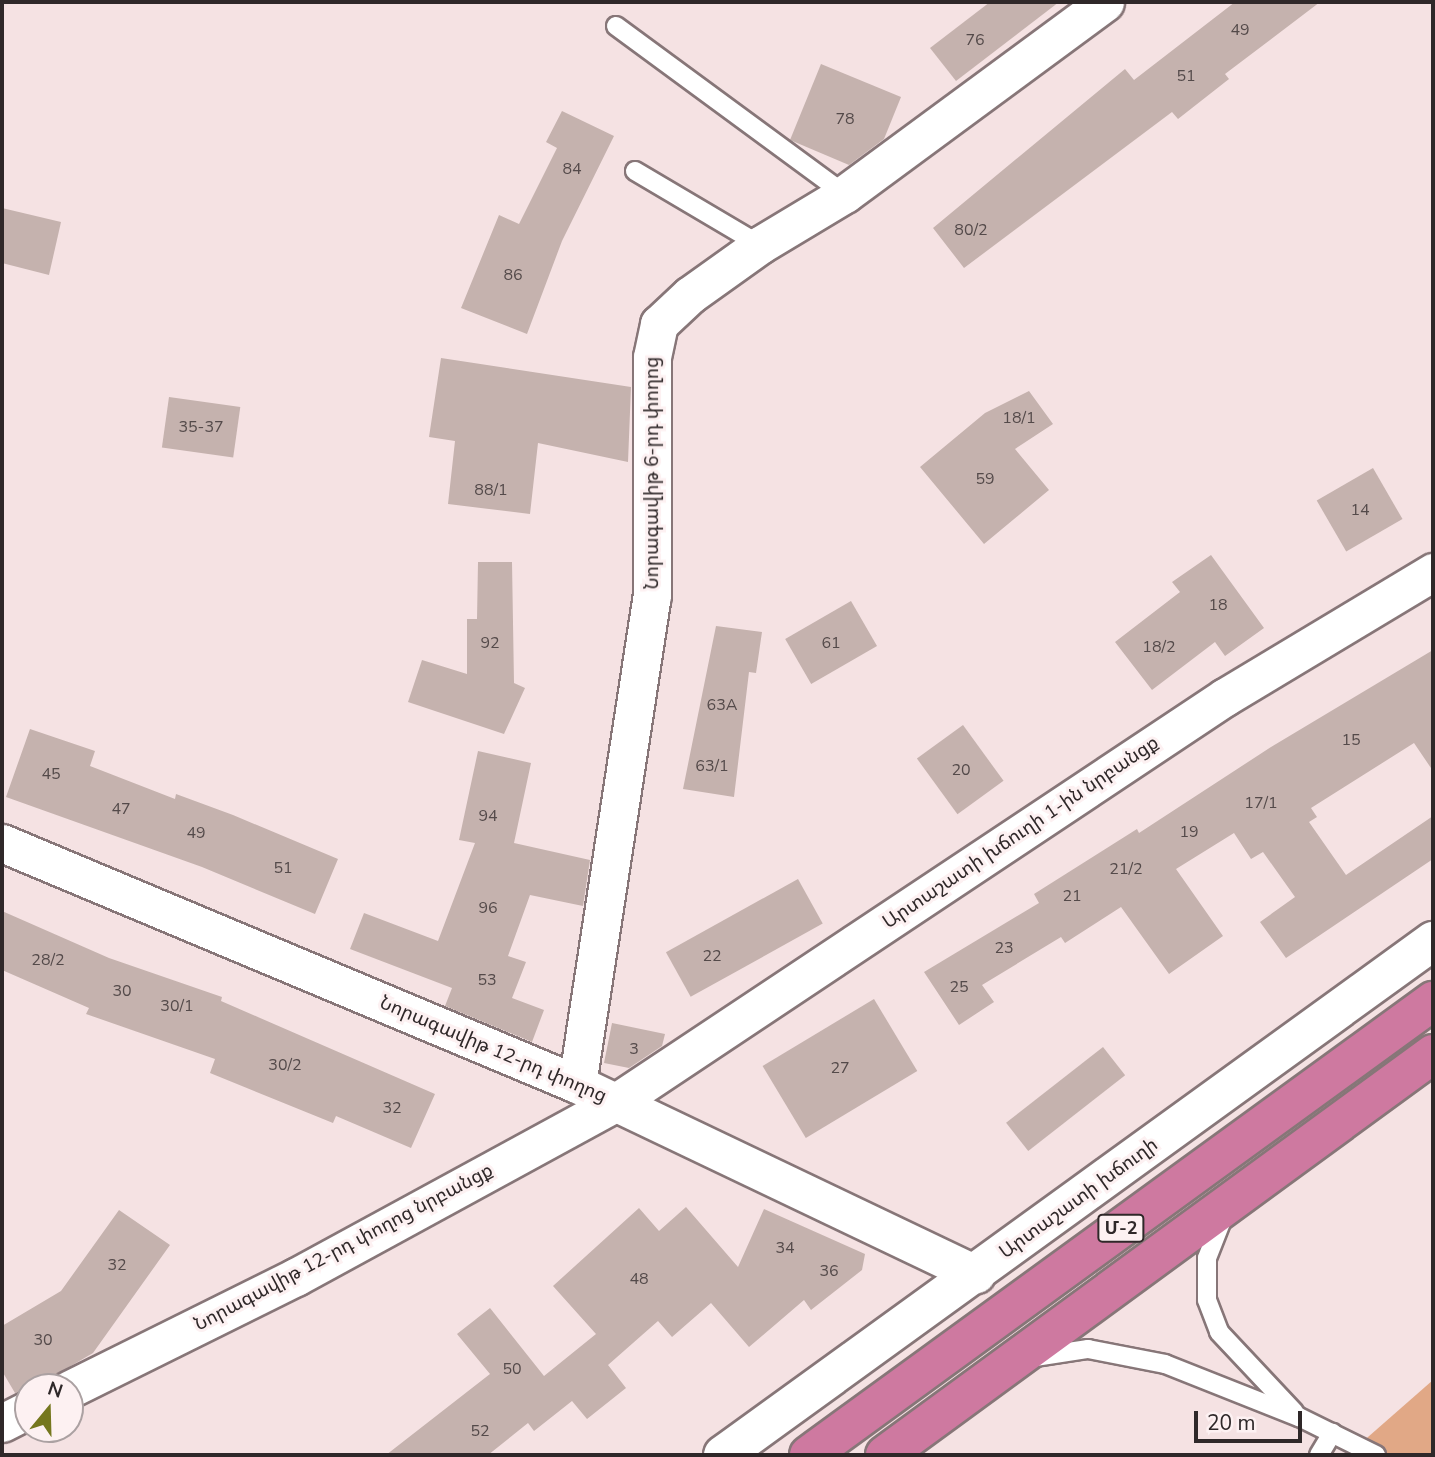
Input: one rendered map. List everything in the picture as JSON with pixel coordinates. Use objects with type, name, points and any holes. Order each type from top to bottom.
[{"type":"highway","name":"Մ-2","points":[[809,1455],[1433,1001]]},
{"type":"highway","name":"Մ-2","points":[[885,1455],[1021,1359],[1433,1054]]},
{"type":"street","name":"Նորագավիթ 6-րդ փողոց","points":[[577,1084],[652,596],[654,346],[659,324],[760,245],[845,194],[1105,2]]},
{"type":"street","name":"Արտաշատի խճուղի 1-ին նրբանցք","points":[[615,1103],[1225,697],[1433,572]]},
{"type":"street","name":"Նորագավիթ 12-րդ փողոց","points":[[2,843],[577,1084],[976,1274]]},
{"type":"street","name":"Արտաշատի խճուղի","points":[[723,1455],[1433,941]]},
{"type":"street","name":"Նորագավիթ 12-րդ փողոց նրբանցք","points":[[84,1382],[296,1277],[615,1103]]},
{"type":"lane","points":[[616,26],[845,194]]},
{"type":"lane","points":[[635,171],[760,245]]},
{"type":"lane","points":[[1233,1201],[1213,1235],[1207,1258],[1206,1300],[1219,1332],[1299,1417]]},
{"type":"lane","points":[[1021,1359],[1088,1349],[1165,1364],[1299,1417],[1376,1455]]},
{"type":"lane","points":[[920,1455],[933,1420]]},
{"type":"lane","points":[[1319,1455],[1332,1433]]},
{"type":"shaded area","points":[[1433,1380],[1433,1455],[1353,1455],[1360,1444]]},
{"type":"building","points":[[990,2],[1059,2],[956,81],[930,48]]},
{"type":"building","points":[[1235,2],[1320,2],[1225,74],[1229,79],[1178,119],[1172,112],[964,268],[933,228],[1125,69],[1134,80]]},
{"type":"building","points":[[821,64],[901,97],[884,139],[849,165],[790,140]]},
{"type":"building","points":[[562,111],[614,136],[562,241],[527,334],[461,308],[499,215],[519,224],[557,148],[546,142]]},
{"type":"building","points":[[2,208],[61,222],[49,275],[2,263]]},
{"type":"building","points":[[441,358],[631,387],[628,462],[538,443],[530,514],[448,504],[455,441],[429,437]]},
{"type":"building","points":[[1029,391],[1053,424],[1015,449],[1049,490],[984,544],[920,467],[985,413]]},
{"type":"building","points":[[169,397],[240,407],[233,458],[162,448]]},
{"type":"building","points":[[1373,468],[1402,519],[1346,552],[1317,500]]},
{"type":"building","points":[[1211,555],[1264,628],[1225,656],[1215,642],[1152,690],[1115,642],[1180,592],[1172,582]]},
{"type":"building","points":[[478,562],[512,562],[514,683],[525,688],[504,734],[408,702],[422,660],[467,674],[467,619],[477,619]]},
{"type":"building","points":[[851,601],[877,646],[811,684],[785,639]]},
{"type":"building","points":[[716,626],[762,632],[756,673],[749,672],[734,797],[683,789]]},
{"type":"building","points":[[1433,650],[1433,771],[1414,743],[1311,808],[1317,817],[1309,822],[1346,875],[1433,816],[1433,859],[1286,958],[1260,922],[1295,897],[1263,852],[1251,859],[1234,833],[1176,869],[1223,936],[1169,974],[1121,907],[1065,943],[1061,937],[982,985],[994,1002],[959,1025],[924,972],[1039,903],[1034,894],[1137,829],[1139,833],[1271,747]]},
{"type":"building","points":[[963,725],[1004,781],[957,814],[917,759]]},
{"type":"building","points":[[30,729],[95,751],[90,766],[175,799],[176,794],[233,815],[338,859],[315,914],[202,867],[6,797]]},
{"type":"building","points":[[478,751],[531,763],[514,843],[590,860],[583,906],[530,895],[508,956],[526,962],[512,998],[544,1010],[532,1042],[445,1006],[452,988],[350,949],[364,913],[438,941],[475,843],[459,840]]},
{"type":"building","points":[[798,879],[823,924],[691,997],[666,952]]},
{"type":"building","points":[[2,911],[109,958],[222,997],[221,1001],[435,1094],[411,1148],[336,1116],[333,1123],[210,1073],[215,1059],[86,1014],[89,1008],[2,970]]},
{"type":"building","points":[[874,999],[917,1071],[806,1138],[763,1066]]},
{"type":"building","points":[[612,1023],[665,1034],[662,1046],[629,1068],[604,1063]]},
{"type":"building","points":[[1103,1047],[1125,1075],[1028,1151],[1006,1123]]},
{"type":"building","points":[[686,1207],[738,1267],[764,1209],[865,1254],[862,1270],[811,1310],[804,1300],[749,1347],[711,1303],[672,1337],[658,1321],[608,1365],[626,1388],[587,1419],[572,1401],[534,1431],[528,1423],[488,1455],[386,1455],[490,1374],[457,1334],[490,1308],[544,1376],[596,1334],[553,1286],[639,1208],[659,1231]]},
{"type":"building","points":[[119,1210],[170,1245],[93,1353],[59,1373],[14,1373],[14,1391],[2,1371],[2,1326],[61,1291]]}]
